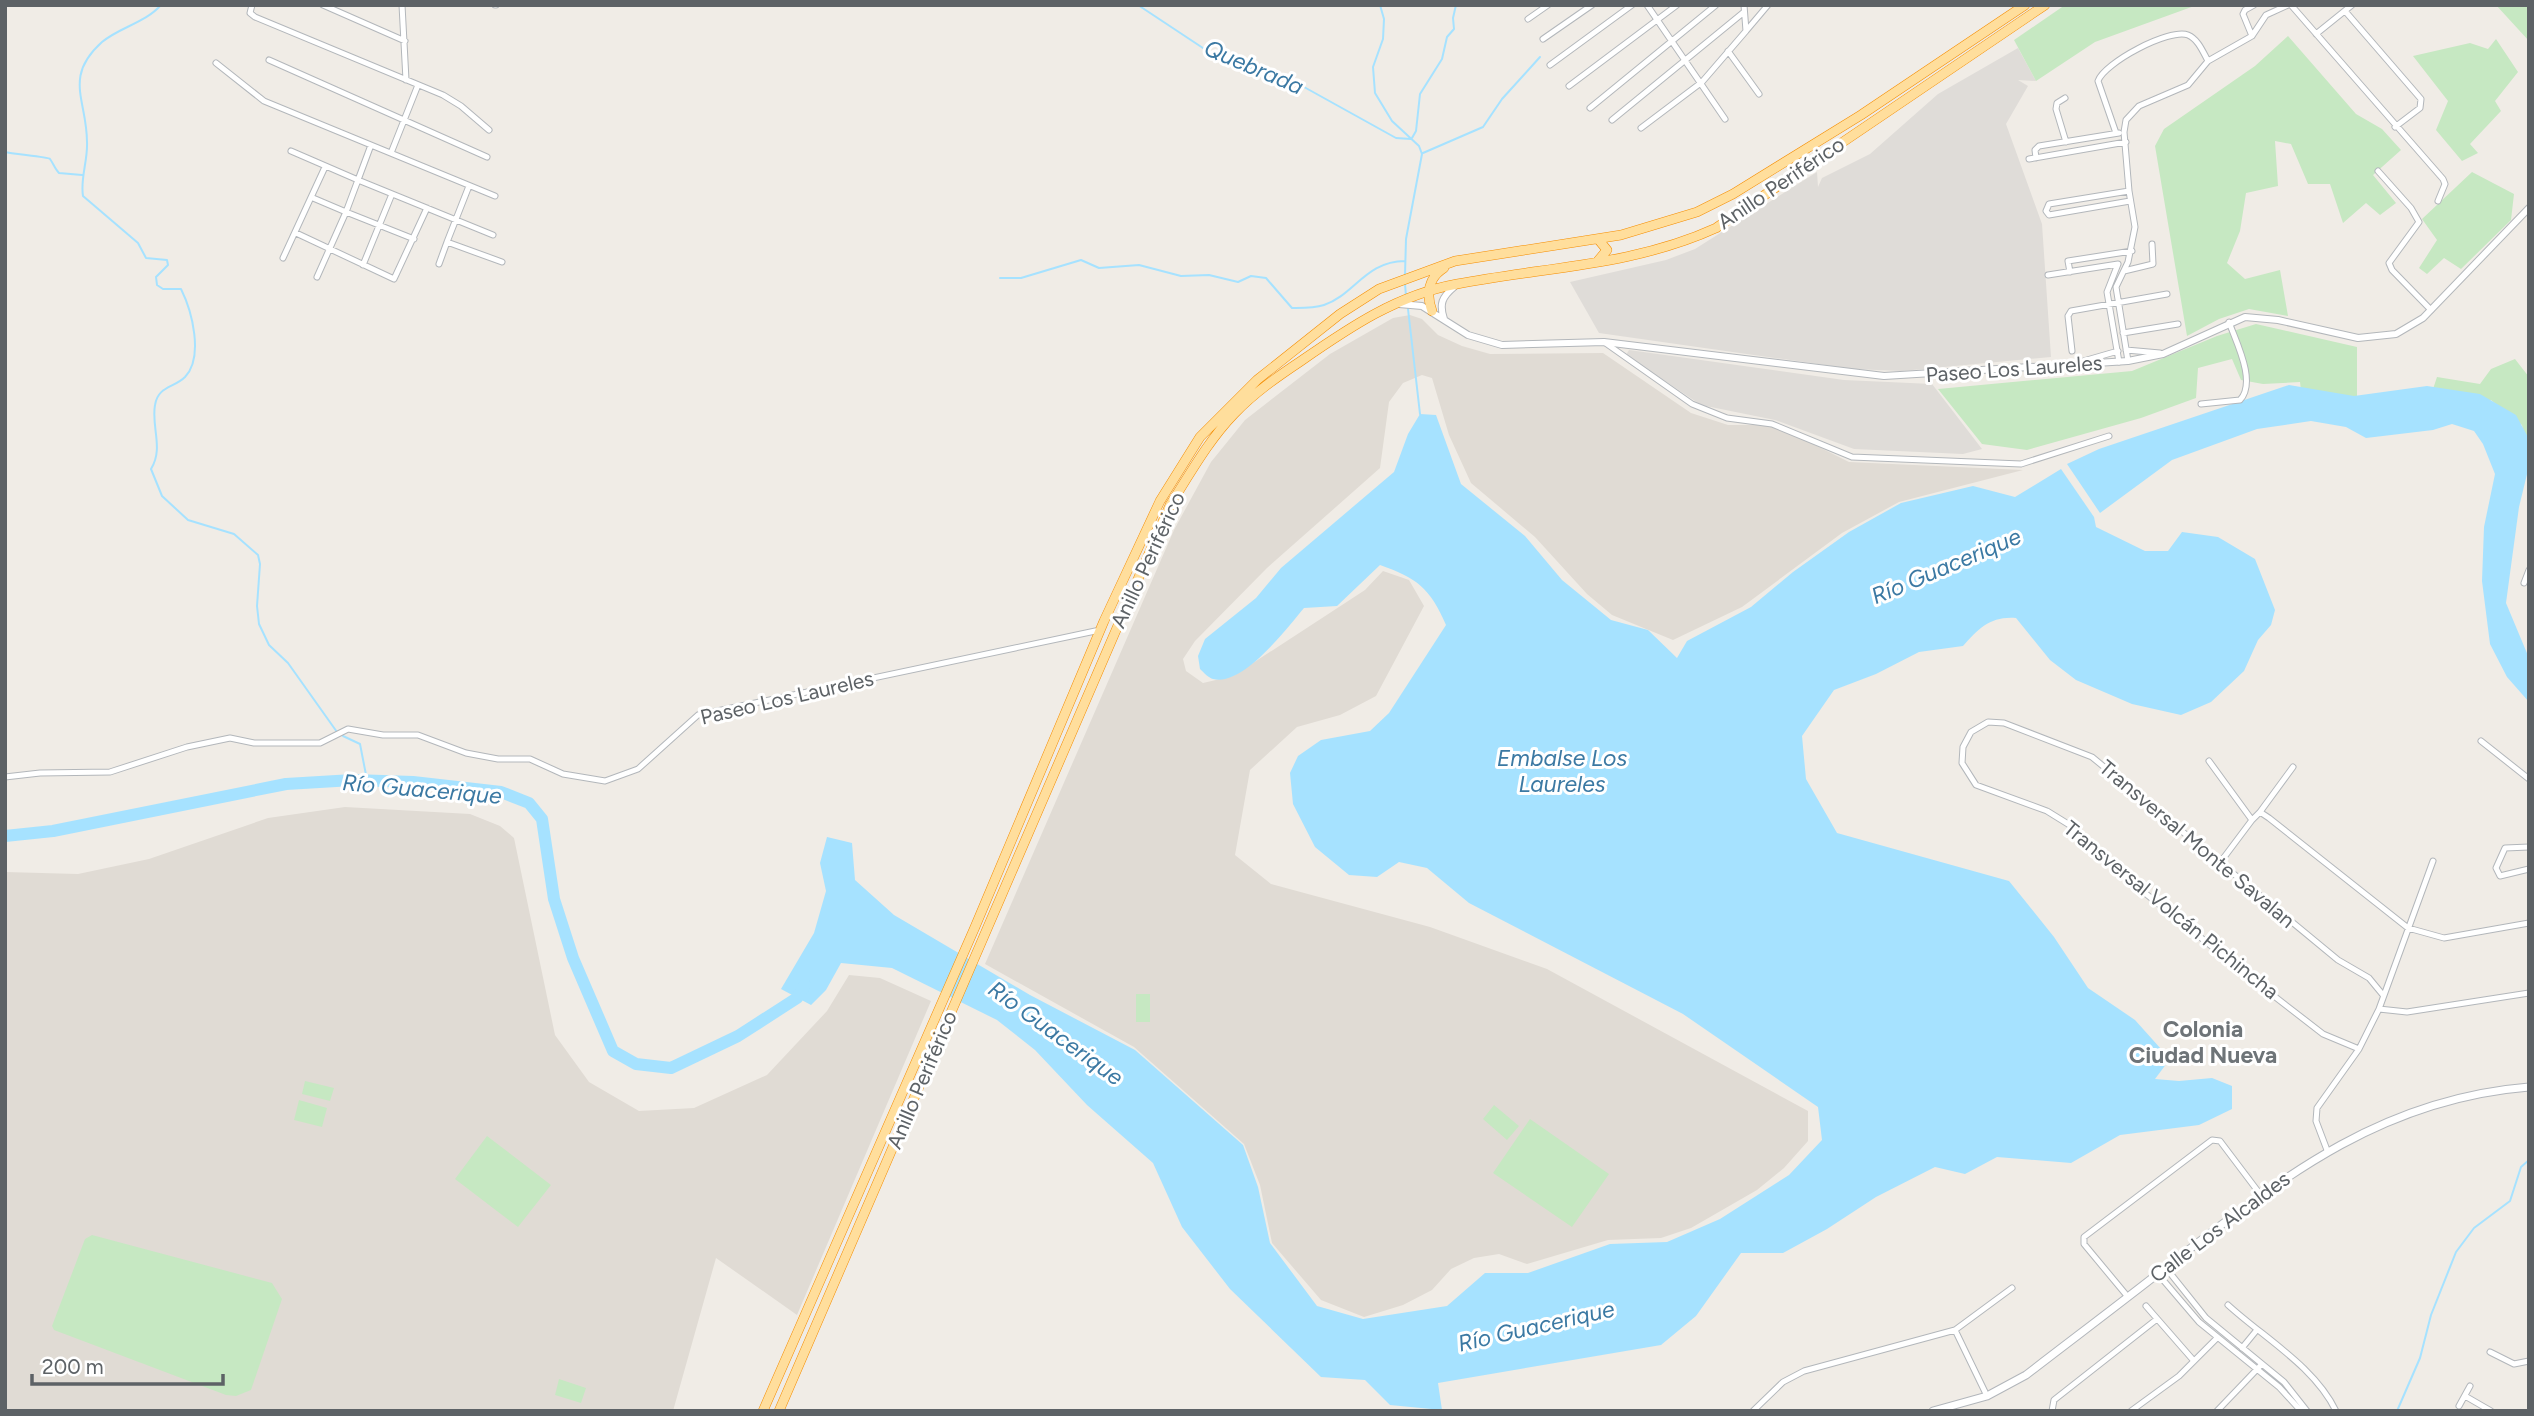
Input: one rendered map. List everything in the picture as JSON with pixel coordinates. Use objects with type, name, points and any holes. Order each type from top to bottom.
[{"type":"highway","name":"Anillo Periférico","points":[[779,1411],[939,1040],[980,929],[1100,630],[1160,502],[1200,437],[1226,408],[1340,314],[1379,289],[1455,261],[1598,239],[1664,223],[1733,194],[1861,115],[2025,5]]},
{"type":"highway","name":"Anillo Periférico","points":[[763,1411],[929,1034],[980,929],[1170,505],[1209,443],[1262,388],[1351,326],[1390,304],[1429,290],[1457,284],[1596,264],[1661,249],[1716,228],[2045,5]]},
{"type":"highway","points":[[1596,264],[1607,250],[1598,239]]},
{"type":"highway","points":[[1432,311],[1429,290],[1437,272],[1455,261]]},
{"type":"main road","name":"Calle Los Alcaldes","points":[[1933,1411],[1987,1396],[2026,1375],[2260,1194],[2327,1150],[2394,1119],[2432,1106],[2529,1087]]},
{"type":"street","points":[[252,5],[250,13],[255,17],[418,85],[461,106],[489,130]]},
{"type":"street","points":[[323,5],[405,41]]},
{"type":"street","points":[[402,5],[406,80]]},
{"type":"street","points":[[1528,19],[1548,5]]},
{"type":"street","points":[[1543,39],[1592,5]]},
{"type":"street","points":[[1550,65],[1632,5]]},
{"type":"street","points":[[1647,5],[1688,61],[1725,119]]},
{"type":"street","points":[[1569,86],[1677,5]]},
{"type":"street","points":[[1590,108],[1716,5]]},
{"type":"street","points":[[1641,128],[1702,82],[1768,5]]},
{"type":"street","points":[[2252,36],[2243,14],[2254,5]]},
{"type":"street","points":[[2128,361],[2116,287],[2132,251],[2135,228],[2124,132],[2133,110],[2188,85],[2208,61],[2252,36],[2266,15],[2290,5],[2442,178],[2445,184],[2438,201]]},
{"type":"street","points":[[2316,34],[2351,5]]},
{"type":"street","points":[[1744,9],[1746,31]]},
{"type":"street","points":[[1612,120],[1688,61],[1744,9]]},
{"type":"street","points":[[2345,11],[2421,99],[2420,108],[2395,127]]},
{"type":"street","points":[[2116,133],[2098,81],[2118,60],[2163,39],[2183,34],[2196,41],[2208,61]]},
{"type":"street","points":[[1728,51],[1759,94]]},
{"type":"street","points":[[269,60],[487,157]]},
{"type":"street","points":[[216,63],[264,101],[495,197]]},
{"type":"street","points":[[391,153],[418,85]]},
{"type":"street","points":[[2065,98],[2057,103],[2056,109],[2068,152]]},
{"type":"street","points":[[2036,158],[2035,150],[2039,146],[2124,132]]},
{"type":"street","points":[[2029,159],[2126,142]]},
{"type":"street","points":[[317,277],[346,212],[371,145]]},
{"type":"street","points":[[291,151],[493,235]]},
{"type":"street","points":[[283,258],[325,167]]},
{"type":"street","points":[[2378,171],[2411,208],[2419,222],[2389,263],[2392,270],[2431,310]]},
{"type":"street","points":[[439,264],[469,186]]},
{"type":"street","points":[[2129,191],[2049,204],[2046,211],[2049,215],[2130,201]]},
{"type":"street","points":[[363,265],[392,194]]},
{"type":"street","points":[[313,198],[414,239]]},
{"type":"street","points":[[296,233],[394,279],[427,208]]},
{"type":"street","name":"Paseo Los Laureles","points":[[1390,304],[1409,304],[1432,311],[1477,340],[1502,345],[1604,342],[1895,377],[2119,362],[2163,354],[2245,317],[2262,317],[2349,337],[2368,338],[2403,331],[2431,310],[2529,208]]},
{"type":"street","points":[[447,242],[502,262]]},
{"type":"street","points":[[2124,271],[2153,264],[2152,244]]},
{"type":"street","points":[[2070,272],[2068,261],[2132,251]]},
{"type":"street","points":[[2048,275],[2128,262]]},
{"type":"street","points":[[2118,264],[2107,292],[2119,362]]},
{"type":"street","points":[[1445,321],[1440,304],[1444,296],[1457,284]]},
{"type":"street","points":[[2072,351],[2068,313],[2167,294]]},
{"type":"street","points":[[2201,404],[2239,400],[2244,395],[2246,374],[2229,322]]},
{"type":"street","points":[[2123,333],[2178,324]]},
{"type":"street","points":[[1604,342],[1692,404],[1727,418],[1772,424],[1852,457],[2021,464],[2109,436]]},
{"type":"street","points":[[2126,350],[2163,354]]},
{"type":"street","points":[[2066,366],[2118,351]]},
{"type":"street","points":[[2524,583],[2529,570]]},
{"type":"street","name":"Paseo Los Laureles","points":[[5,777],[40,773],[110,772],[187,747],[230,738],[254,744],[320,743],[348,729],[383,735],[418,735],[466,754],[498,759],[530,759],[562,774],[605,780],[638,769],[698,715],[1100,630]]},
{"type":"street","name":"Transversal Monte Savalan","points":[[1964,747],[1972,732],[1988,722],[2004,723],[2092,757],[2337,960],[2369,978],[2383,995]]},
{"type":"street","points":[[2481,741],[2529,779]]},
{"type":"street","name":"Transversal Volcán Pichincha","points":[[1964,747],[1962,763],[1976,785],[2047,811],[2068,824],[2131,882],[2274,996],[2323,1034],[2358,1049]]},
{"type":"street","points":[[2209,761],[2252,820]]},
{"type":"street","points":[[2219,864],[2293,767]]},
{"type":"street","points":[[2260,812],[2408,928],[2444,938],[2529,923]]},
{"type":"street","points":[[2529,848],[2505,848],[2496,868],[2500,876],[2529,869]]},
{"type":"street","points":[[2327,1150],[2316,1121],[2317,1108],[2358,1049],[2379,1009],[2433,861]]},
{"type":"street","points":[[2379,1009],[2407,1012],[2529,993]]},
{"type":"street","points":[[2128,1297],[2084,1244],[2084,1237],[2212,1140],[2220,1141],[2260,1194]]},
{"type":"street","points":[[2166,1268],[2222,1333],[2284,1382],[2302,1409]]},
{"type":"street","points":[[2158,1274],[2217,1338],[2302,1409]]},
{"type":"street","points":[[1754,1411],[1783,1382],[1804,1371],[1955,1330],[2012,1288]]},
{"type":"street","points":[[2228,1305],[2302,1367],[2329,1397],[2336,1411]]},
{"type":"street","points":[[2146,1306],[2194,1361]]},
{"type":"street","points":[[2052,1411],[2054,1400],[2157,1320]]},
{"type":"street","points":[[1955,1330],[1987,1396]]},
{"type":"street","points":[[2242,1348],[2256,1331]]},
{"type":"street","points":[[2131,1411],[2168,1385],[2222,1333]]},
{"type":"street","points":[[2490,1352],[2514,1364],[2529,1361]]},
{"type":"street","points":[[2217,1411],[2262,1364]]},
{"type":"street","points":[[2459,1406],[2470,1386]]},
{"type":"street","points":[[2465,1396],[2491,1411]]},
{"type":"shaded area","points":[[2018,48],[2036,81],[2018,80],[2028,86],[2006,124],[2042,224],[2051,357],[1902,371],[1853,369],[1599,333],[1570,282],[1666,260],[1695,249],[1817,172],[1818,187],[1822,178],[1870,154],[1938,94]]},
{"type":"shaded area","points":[[1410,315],[1422,319],[1438,335],[1490,354],[1603,353],[1691,413],[1728,425],[1775,425],[1849,462],[2023,470],[1899,502],[1842,533],[1742,607],[1673,640],[1612,615],[1587,594],[1535,537],[1471,483],[1449,435],[1432,378],[1422,375],[1403,383],[1389,402],[1380,468],[1267,568],[1195,641],[1183,659],[1186,671],[1203,683],[1233,676],[1365,590],[1383,571],[1409,580],[1424,606],[1376,696],[1340,715],[1297,727],[1250,770],[1235,855],[1271,884],[1430,927],[1547,969],[1808,1111],[1808,1141],[1784,1168],[1757,1190],[1691,1228],[1661,1238],[1608,1240],[1527,1264],[1499,1254],[1474,1258],[1451,1269],[1432,1290],[1403,1305],[1364,1317],[1321,1300],[1272,1243],[1260,1185],[1244,1144],[1134,1047],[985,964],[1174,530],[1211,462],[1245,420],[1330,354],[1393,318]]},
{"type":"shaded area","points":[[1629,350],[1844,380],[1932,384],[1982,449],[1963,454],[1854,449],[1775,420],[1701,405],[1626,355]]},
{"type":"shaded area","points":[[345,807],[470,814],[500,826],[514,838],[555,1035],[589,1082],[639,1111],[694,1108],[767,1075],[827,1011],[849,975],[880,978],[931,1001],[797,1315],[716,1258],[673,1411],[5,1411],[5,872],[78,874],[149,859],[268,818]]},
{"type":"green space","points":[[2065,5],[2197,5],[2095,42],[2036,81],[2014,40]]},
{"type":"green space","points":[[2496,5],[2529,5],[2529,41]]},
{"type":"green space","points":[[2288,36],[2356,114],[2382,129],[2401,150],[2373,175],[2396,203],[2380,215],[2366,203],[2343,223],[2330,184],[2308,184],[2291,144],[2275,141],[2278,186],[2246,193],[2240,231],[2227,263],[2245,279],[2280,270],[2288,316],[2249,309],[2219,319],[2187,336],[2155,146],[2164,129],[2255,66]]},
{"type":"green space","points":[[2496,39],[2518,72],[2495,101],[2501,111],[2470,144],[2478,153],[2462,161],[2436,130],[2448,101],[2413,56],[2470,43],[2488,49]]},
{"type":"green space","points":[[2472,172],[2514,194],[2511,220],[2461,269],[2444,258],[2427,274],[2419,268],[2437,240],[2422,219]]},
{"type":"green space","points":[[2256,324],[2357,347],[2357,399],[2302,399],[2300,382],[2263,384],[2241,380],[2232,359],[2198,368],[2196,398],[2141,418],[2027,450],[1982,444],[1938,389],[2132,371],[2217,336]]},
{"type":"green space","points":[[2515,359],[2529,377],[2529,459],[2522,425],[2491,400],[2430,398],[2437,377],[2480,384],[2491,369]]},
{"type":"green space","points":[[1136,994],[1150,994],[1150,1022],[1136,1022]]},
{"type":"green space","points":[[305,1081],[334,1088],[330,1101],[302,1094]]},
{"type":"green space","points":[[299,1100],[327,1108],[322,1127],[294,1120]]},
{"type":"green space","points":[[1494,1105],[1519,1126],[1507,1140],[1483,1119]]},
{"type":"green space","points":[[1530,1119],[1609,1174],[1572,1227],[1493,1173]]},
{"type":"green space","points":[[487,1136],[551,1185],[518,1227],[455,1179]]},
{"type":"green space","points":[[92,1235],[272,1283],[282,1299],[251,1390],[236,1396],[226,1395],[54,1330],[52,1326],[85,1239]]},
{"type":"green space","points":[[559,1379],[586,1388],[581,1403],[555,1395]]},
{"type":"water","points":[[2289,385],[2354,396],[2427,386],[2480,394],[2516,415],[2529,439],[2529,466],[2519,507],[2506,603],[2529,658],[2529,702],[2507,677],[2490,644],[2482,581],[2484,527],[2495,474],[2483,444],[2474,431],[2452,424],[2433,430],[2366,438],[2346,427],[2311,421],[2257,429],[2172,460],[2100,513],[2067,464],[2099,449]]},
{"type":"water","name":"Embalse Los Laureles","points":[[1420,414],[1436,415],[1461,484],[1525,536],[1562,580],[1611,620],[1648,630],[1677,658],[1687,641],[1751,607],[1793,572],[1849,532],[1901,503],[1973,486],[2015,497],[2061,469],[2094,517],[2096,527],[2145,551],[2168,551],[2182,532],[2218,537],[2255,559],[2275,610],[2271,625],[2258,640],[2244,671],[2211,702],[2181,715],[2132,704],[2076,680],[2050,660],[2016,618],[2007,618],[1986,624],[1963,646],[1919,652],[1876,674],[1834,690],[1802,736],[1806,779],[1837,833],[2009,881],[2054,937],[2088,988],[2135,1020],[2170,1059],[2155,1079],[2179,1081],[2212,1078],[2232,1086],[2232,1109],[2199,1125],[2120,1135],[2071,1163],[1997,1157],[1965,1174],[1935,1167],[1876,1197],[1827,1229],[1783,1253],[1741,1253],[1696,1316],[1661,1345],[1438,1383],[1442,1410],[1390,1405],[1365,1380],[1321,1377],[1230,1289],[1182,1227],[1153,1163],[1087,1105],[1035,1050],[997,1020],[892,968],[841,963],[826,990],[811,1005],[781,989],[814,933],[826,891],[820,863],[827,837],[852,843],[855,880],[894,915],[1030,995],[1135,1050],[1243,1145],[1258,1187],[1270,1243],[1317,1306],[1363,1319],[1447,1306],[1485,1273],[1528,1273],[1610,1244],[1667,1242],[1720,1219],[1789,1175],[1822,1140],[1818,1107],[1683,1014],[1469,903],[1427,868],[1399,862],[1377,877],[1349,875],[1315,847],[1293,804],[1290,773],[1298,756],[1321,740],[1370,731],[1389,713],[1446,625],[1434,602],[1421,586],[1380,565],[1337,606],[1304,608],[1263,654],[1237,674],[1225,679],[1213,679],[1200,669],[1198,656],[1205,639],[1256,598],[1281,568],[1394,472],[1408,434]]},
{"type":"waterway","name":"Quebrada","points":[[161,5],[148,16],[102,42],[83,66],[80,89],[87,149],[83,196],[138,243],[146,258],[167,260],[168,265],[156,277],[157,285],[163,289],[181,289],[189,309],[195,346],[191,368],[181,381],[159,394],[155,405],[157,453],[151,469],[162,496],[188,520],[234,534],[258,555],[259,624],[269,645],[288,663],[337,732]]},
{"type":"waterway","name":"Quebrada","points":[[1138,5],[1215,56],[1295,82],[1396,138],[1411,139]]},
{"type":"waterway","name":"Quebrada","points":[[1380,5],[1384,19],[1383,39],[1373,67],[1375,93],[1392,121],[1419,146],[1422,154],[1406,239],[1405,275]]},
{"type":"waterway","points":[[1412,138],[1416,131],[1420,94],[1442,59],[1447,37],[1454,29],[1456,5]]},
{"type":"waterway","points":[[1423,153],[1483,127],[1502,99],[1540,57]]},
{"type":"waterway","name":"Quebrada","points":[[5,152],[48,158],[59,173],[82,175]]},
{"type":"waterway","points":[[1000,278],[1021,278],[1081,260],[1099,268],[1139,265],[1181,276],[1209,275],[1238,282],[1251,276],[1266,278],[1292,308],[1306,308],[1321,306],[1334,300],[1380,266],[1405,261]]},
{"type":"waterway","points":[[1405,284],[1406,296]]},
{"type":"waterway","points":[[1408,309],[1420,414]]},
{"type":"waterway","name":"Quebrada","points":[[343,736],[360,744],[367,780]]},
{"type":"waterway","name":"Río Guacerique","points":[[5,836],[53,831],[286,784],[353,780],[413,782],[501,792],[529,803],[542,819],[554,899],[573,958],[613,1051],[636,1064],[671,1068],[738,1036],[797,998],[805,985]]},
{"type":"waterway","points":[[2397,1411],[2420,1358],[2431,1315],[2456,1252],[2474,1228],[2510,1201],[2521,1167],[2529,1160]]},
{"type":"district","name":"Colonia Ciudad Nueva","points":[[2203,1042]]}]
